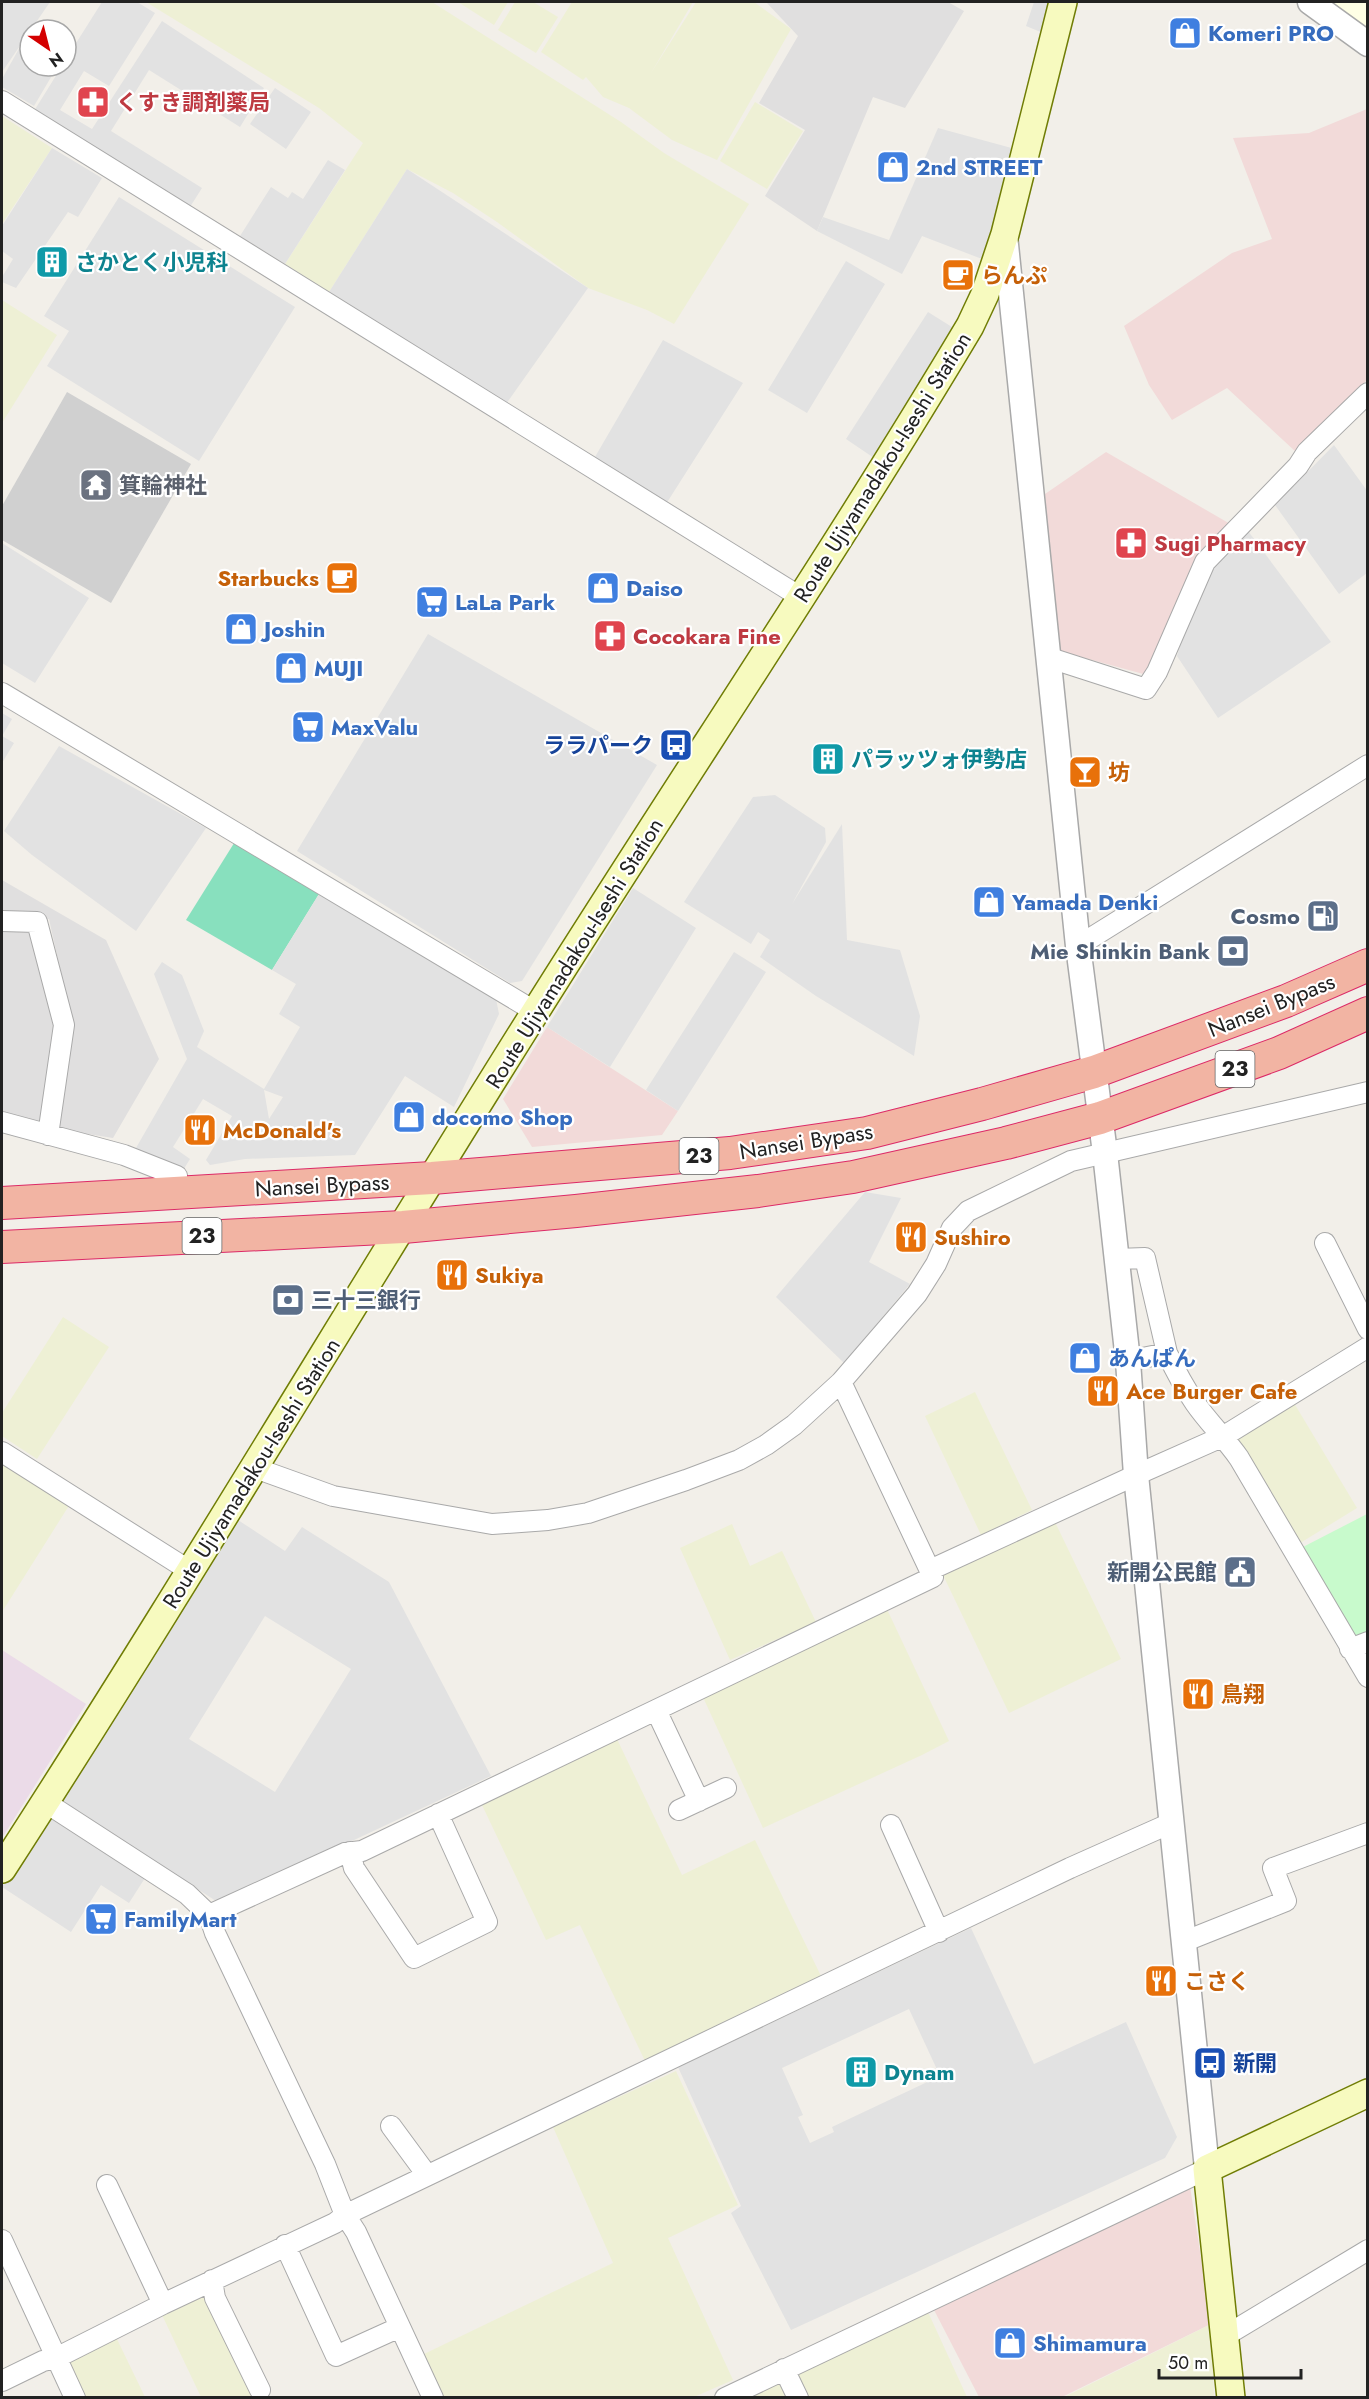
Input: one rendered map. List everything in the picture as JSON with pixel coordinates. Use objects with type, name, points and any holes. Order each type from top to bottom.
[{"type":"highway","name":"Nansei Bypass","points":[[2,1203],[432,1178],[730,1153],[867,1133],[982,1104],[1094,1072],[1286,1001],[1368,965]]},
{"type":"highway","name":"Nansei Bypass","points":[[2,1247],[403,1227],[588,1210],[843,1179],[1006,1143],[1100,1118],[1279,1053],[1368,1013]]},
{"type":"main road","name":"Route Ujiyamadakou-Iseshi Station","points":[[2,1869],[255,1468],[536,1012],[802,598],[970,326],[985,294],[1005,234],[1063,2]]},
{"type":"main road","points":[[1231,2397],[1207,2169],[1368,2093]]},
{"type":"street","points":[[1310,2],[1368,44]]},
{"type":"street","points":[[2,101],[802,598]]},
{"type":"street","points":[[725,2397],[1207,2169],[1136,1475],[1128,1361],[1105,1154],[1078,946],[1005,234]]},
{"type":"street","points":[[1050,658],[1146,689],[1157,672],[1205,562],[1298,466],[1307,452],[1368,393]]},
{"type":"street","points":[[2,693],[536,1012]]},
{"type":"street","points":[[1078,946],[1368,765]]},
{"type":"street","points":[[2,921],[37,922],[64,1025],[48,1135]]},
{"type":"street","points":[[255,1468],[333,1496],[492,1524],[548,1520],[588,1513],[739,1460],[794,1425],[841,1382],[917,1294],[936,1264],[952,1228],[968,1211],[1071,1161],[1368,1092]]},
{"type":"street","points":[[2,1122],[124,1155],[177,1176]]},
{"type":"street","points":[[1325,1243],[1368,1329]]},
{"type":"street","points":[[1117,1259],[1145,1258],[1167,1353],[1179,1378],[1196,1404],[1239,1458],[1359,1646],[1368,1677]]},
{"type":"street","points":[[930,1570],[1224,1437],[1368,1347]]},
{"type":"street","points":[[1128,1361],[1167,1353]]},
{"type":"street","points":[[209,1915],[350,1852],[362,1851],[933,1577],[841,1382]]},
{"type":"street","points":[[2,1452],[190,1571]]},
{"type":"street","points":[[656,1710],[699,1801]]},
{"type":"street","points":[[679,1810],[726,1788]]},
{"type":"street","points":[[45,1802],[187,1894],[209,1915],[215,1933],[325,2164],[345,2215],[356,2232],[433,2397]]},
{"type":"street","points":[[350,1852],[354,1868],[414,1958],[487,1923],[438,1815]]},
{"type":"street","points":[[2,2382],[335,2223],[345,2215],[427,2175],[1070,1868],[1171,1823]]},
{"type":"street","points":[[891,1825],[939,1932]]},
{"type":"street","points":[[1184,1942],[1286,1901],[1273,1868],[1368,1833]]},
{"type":"street","points":[[391,2126],[427,2175]]},
{"type":"street","points":[[107,2185],[163,2304]]},
{"type":"street","points":[[2,2240],[75,2397]]},
{"type":"street","points":[[285,2245],[336,2356],[400,2327]]},
{"type":"street","points":[[1225,2336],[1368,2250]]},
{"type":"street","points":[[212,2280],[215,2298],[260,2390]]},
{"type":"street","points":[[784,2370],[798,2397]]},
{"type":"shaded area","points":[[2,2],[50,2],[39,18],[18,18],[18,49],[2,72]]},
{"type":"shaded area","points":[[102,2],[137,2],[155,13],[109,86],[84,71],[60,110],[92,129],[162,21],[264,88],[240,127],[149,70],[111,131],[202,188],[190,207],[34,111],[55,78],[78,78],[78,40]]},
{"type":"shaded area","points":[[146,2],[432,2],[621,122],[664,153],[749,204],[674,324],[647,310],[588,288],[453,193],[407,169],[329,292],[285,264],[363,143],[319,108]]},
{"type":"shaded area","points":[[458,2],[508,2],[494,25]]},
{"type":"shaded area","points":[[515,2],[533,2],[558,17],[536,53],[498,30]]},
{"type":"shaded area","points":[[572,2],[693,2],[651,73],[696,2],[754,2],[791,29],[717,160],[672,140],[629,108],[603,97],[586,77],[583,80],[541,52]]},
{"type":"shaded area","points":[[766,2],[948,2],[964,11],[905,108],[873,97],[817,231],[765,196],[805,130],[759,103],[798,36]]},
{"type":"shaded area","points":[[1034,2],[1049,2],[1043,33],[1026,26]]},
{"type":"shaded area","points":[[1326,2],[1367,2],[1367,31]]},
{"type":"shaded area","points":[[18,50],[18,78],[51,78],[34,106],[2,87],[2,79]]},
{"type":"shaded area","points":[[275,88],[311,112],[286,149],[250,124]]},
{"type":"shaded area","points":[[755,102],[803,131],[767,189],[720,161]]},
{"type":"shaded area","points":[[1367,109],[1367,380],[1296,452],[1227,388],[1172,420],[1149,385],[1124,326],[1232,253],[1272,239],[1233,138],[1309,133]]},
{"type":"shaded area","points":[[2,116],[52,148],[2,224]]},
{"type":"shaded area","points":[[938,128],[1019,150],[982,259],[922,236],[902,274],[817,231],[823,217],[889,240]]},
{"type":"shaded area","points":[[52,148],[102,178],[78,217],[68,212],[16,288],[2,282],[2,277],[13,259],[2,251],[2,226]]},
{"type":"shaded area","points":[[328,160],[345,170],[285,264],[240,236],[271,187],[288,198],[292,192],[303,199]]},
{"type":"shaded area","points":[[407,169],[588,288],[506,404],[329,292]]},
{"type":"shaded area","points":[[119,197],[295,307],[199,461],[47,366],[69,331],[44,316]]},
{"type":"shaded area","points":[[846,261],[885,284],[807,413],[768,390]]},
{"type":"shaded area","points":[[2,300],[57,335],[2,423]]},
{"type":"shaded area","points":[[928,312],[960,332],[877,460],[846,439]]},
{"type":"shaded area","points":[[663,340],[743,383],[666,504],[595,457]]},
{"type":"shaded area","name":"箕輪神社","points":[[67,392],[191,464],[111,603],[2,540],[2,506]]},
{"type":"shaded area","points":[[1334,445],[1368,492],[1367,573],[1339,594],[1275,505]]},
{"type":"shaded area","points":[[1106,452],[1232,525],[1147,675],[1059,651],[1045,494]]},
{"type":"shaded area","points":[[1248,531],[1331,642],[1218,718],[1177,656],[1195,596],[1217,563]]},
{"type":"shaded area","points":[[2,543],[89,598],[35,683],[2,663]]},
{"type":"shaded area","points":[[428,634],[657,765],[522,981],[510,983],[297,851]]},
{"type":"shaded area","points":[[2,713],[12,719],[2,736]]},
{"type":"shaded area","points":[[2,736],[14,743],[2,763]]},
{"type":"shaded area","points":[[59,746],[206,828],[136,931],[32,855],[4,831]]},
{"type":"shaded area","points":[[775,795],[825,828],[826,842],[792,904],[842,824],[847,940],[900,950],[920,1016],[914,1056],[816,996],[760,957],[770,940],[758,932],[751,944],[684,902],[753,797]]},
{"type":"shaded area","points":[[2,880],[106,940],[159,1059],[113,1138],[56,1129],[72,1023],[49,919],[2,917]]},
{"type":"shaded area","points":[[633,888],[696,928],[610,1067],[547,1027]]},
{"type":"shaded area","points":[[319,894],[496,999],[499,1014],[454,1107],[405,1076],[355,1155],[245,1159],[210,1165],[206,1160],[232,1116],[203,1099],[173,1147],[190,1159],[182,1172],[136,1148],[187,1059],[154,974],[162,962],[182,975],[204,1031],[197,1047],[264,1089],[300,1027],[279,1014],[296,984],[272,970]],"holes":[[[264,1090],[283,1097],[269,1119]]]},
{"type":"shaded area","points":[[2,929],[33,929],[58,1028],[42,1125],[2,1115]]},
{"type":"shaded area","points":[[734,952],[766,972],[678,1111],[646,1090]]},
{"type":"shaded area","points":[[547,1027],[678,1111],[662,1135],[532,1147],[503,1099]]},
{"type":"shaded area","points":[[865,1192],[901,1198],[869,1262],[910,1284],[844,1363],[776,1297]]},
{"type":"shaded area","points":[[63,1317],[109,1347],[37,1459],[2,1436],[2,1413]]},
{"type":"shaded area","points":[[975,1392],[1032,1510],[981,1535],[925,1416]]},
{"type":"shaded area","points":[[1294,1403],[1357,1508],[1297,1545],[1237,1440]]},
{"type":"shaded area","points":[[2,1460],[70,1504],[2,1612]]},
{"type":"shaded area","points":[[238,1520],[285,1551],[302,1527],[389,1582],[491,1776],[219,1903],[57,1797]],"holes":[[[265,1616],[351,1669],[275,1792],[189,1739]]]},
{"type":"shaded area","points":[[1055,1522],[1121,1659],[1009,1713],[943,1575]]},
{"type":"shaded area","points":[[732,1524],[750,1566],[782,1551],[816,1622],[730,1660],[680,1548]]},
{"type":"shaded area","points":[[885,1605],[949,1741],[763,1828],[702,1695]]},
{"type":"shaded area","points":[[2,1650],[86,1704],[2,1838]]},
{"type":"shaded area","points":[[617,1739],[682,1875],[755,1840],[821,1976],[645,2061],[580,1925],[546,1940],[482,1805]]},
{"type":"shaded area","points":[[48,1816],[145,1878],[129,1903],[101,1885],[71,1932],[2,1887]]},
{"type":"shaded area","points":[[971,1928],[1034,2064],[1126,2022],[1177,2137],[1165,2158],[791,2330],[731,2213],[741,2206],[678,2067]],"holes":[[[909,2009],[940,2076],[832,2127],[834,2132],[810,2143],[798,2117],[803,2115],[782,2068]]]},
{"type":"shaded area","points":[[676,2071],[738,2205],[668,2238],[733,2380],[694,2397],[442,2397],[422,2355],[613,2263],[553,2127]]},
{"type":"shaded area","points":[[1190,2186],[1211,2324],[1062,2397],[979,2397],[933,2308]]},
{"type":"shaded area","points":[[204,2293],[255,2397],[201,2397],[162,2315]]},
{"type":"shaded area","points":[[928,2312],[967,2397],[807,2397],[797,2375]]},
{"type":"shaded area","points":[[1211,2324],[1214,2397],[1062,2398],[1127,2366]]},
{"type":"shaded area","points":[[115,2335],[145,2397],[82,2397],[67,2364],[70,2357]]},
{"type":"shaded area","points":[[780,2382],[787,2398],[746,2398]]},
{"type":"green space","points":[[236,840],[319,894],[272,970],[186,920]]},
{"type":"green space","points":[[1367,1514],[1367,1632],[1354,1638],[1303,1547]]},
{"type":"place","name":"Komeri PRO","points":[[1185,33]]},
{"type":"place","name":"くすき調剤薬局","points":[[93,102]]},
{"type":"place","name":"2nd STREET","points":[[893,167]]},
{"type":"place","name":"さかとく小児科","points":[[52,262]]},
{"type":"place","name":"らんぷ","points":[[958,275]]},
{"type":"place","name":"箕輪神社","points":[[96,485]]},
{"type":"place","name":"Sugi Pharmacy","points":[[1131,543]]},
{"type":"place","name":"Starbucks","points":[[342,578]]},
{"type":"place","name":"Daiso","points":[[603,588]]},
{"type":"place","name":"LaLa Park","points":[[432,602]]},
{"type":"place","name":"Joshin","points":[[241,629]]},
{"type":"place","name":"Cocokara Fine","points":[[610,636]]},
{"type":"place","name":"MUJI","points":[[291,668]]},
{"type":"place","name":"MaxValu","points":[[308,727]]},
{"type":"place","name":"ララパーク","points":[[676,745]]},
{"type":"place","name":"パラッツォ伊勢店","points":[[828,759]]},
{"type":"place","name":"坊","points":[[1085,772]]},
{"type":"place","name":"Yamada Denki","points":[[989,902]]},
{"type":"place","name":"Cosmo","points":[[1323,916]]},
{"type":"place","name":"Mie Shinkin Bank","points":[[1233,951]]},
{"type":"place","name":"docomo Shop","points":[[409,1117]]},
{"type":"place","name":"McDonald's","points":[[200,1130]]},
{"type":"place","name":"Sushiro","points":[[911,1237]]},
{"type":"place","name":"Sukiya","points":[[452,1275]]},
{"type":"place","name":"三十三銀行","points":[[288,1300]]},
{"type":"place","name":"あんぱん","points":[[1085,1358]]},
{"type":"place","name":"Ace Burger Cafe","points":[[1103,1391]]},
{"type":"place","name":"新開公民館","points":[[1240,1572]]},
{"type":"place","name":"鳥翔","points":[[1198,1694]]},
{"type":"place","name":"FamilyMart","points":[[101,1919]]},
{"type":"place","name":"こさく","points":[[1161,1981]]},
{"type":"place","name":"新開","points":[[1210,2063]]},
{"type":"place","name":"Dynam","points":[[861,2072]]},
{"type":"place","name":"Shimamura","points":[[1010,2343]]}]
